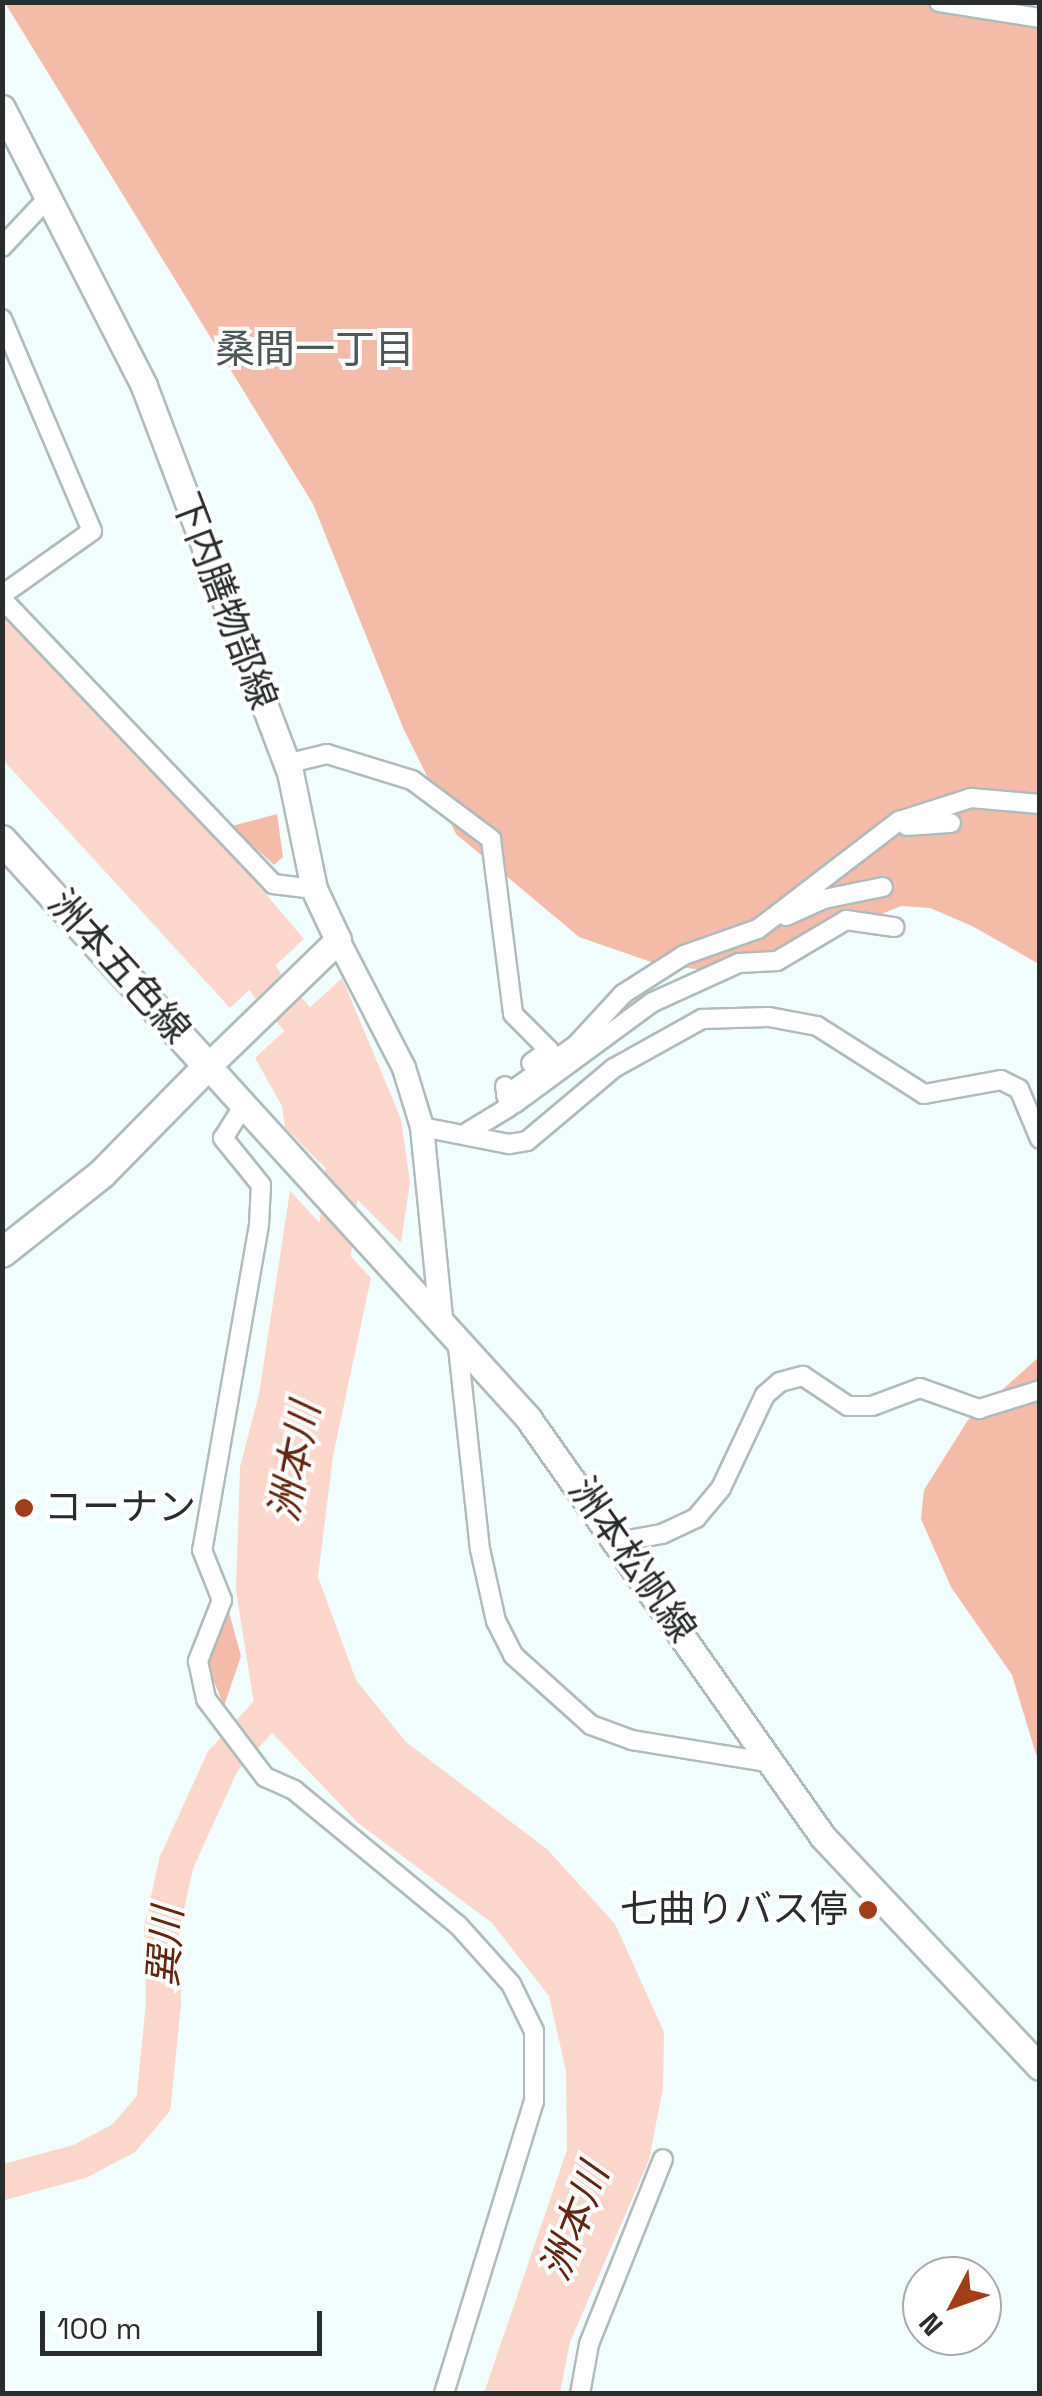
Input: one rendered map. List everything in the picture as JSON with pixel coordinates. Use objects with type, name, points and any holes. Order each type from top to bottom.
[{"type":"main road","name":"下内膳物部線","points":[[2,108],[144,386],[286,764],[314,889],[334,946]]},
{"type":"main road","name":"洲本五色線","points":[[2,840],[208,1066],[102,1174],[2,1253]]},
{"type":"main road","points":[[208,1066],[334,946]]},
{"type":"main road","name":"洲本松帆線","points":[[208,1066],[402,1273],[568,1468],[766,1762],[823,1837],[1040,2067]]},
{"type":"street","points":[[940,2],[1040,18]]},
{"type":"street","points":[[2,246],[48,198]]},
{"type":"street","points":[[2,319],[92,531],[2,597],[273,884],[314,889]]},
{"type":"street","points":[[286,764],[327,754],[412,780],[491,839],[502,948],[514,984],[513,1014],[549,1050],[504,1083],[508,1101]]},
{"type":"street","points":[[758,929],[891,827],[970,798],[1040,804]]},
{"type":"street","points":[[891,827],[952,822]]},
{"type":"street","points":[[468,1132],[576,1045],[623,994],[684,955],[758,929],[824,898],[883,886]]},
{"type":"street","points":[[508,1101],[653,1002],[739,963],[777,960],[846,920],[894,927]]},
{"type":"street","points":[[334,946],[404,1068],[422,1127],[480,1549],[496,1621],[513,1655],[591,1726],[632,1740],[766,1762]]},
{"type":"street","points":[[422,1127],[468,1132],[509,1144],[527,1141],[614,1068],[702,1019],[769,1017],[817,1026],[924,1094],[1001,1080],[1018,1089],[1040,1139]]},
{"type":"street","points":[[244,1105],[223,1138],[260,1185],[259,1225],[202,1550],[222,1600],[198,1661],[206,1699],[265,1777],[294,1790],[458,1925],[511,1984],[534,2031],[534,2100],[444,2394]]},
{"type":"street","points":[[616,1542],[662,1534],[696,1518],[721,1488],[766,1395],[780,1382],[802,1376],[848,1406],[872,1406],[920,1388],[979,1409],[1040,1390]]},
{"type":"street","points":[[580,2394],[589,2344],[662,2158]]},
{"type":"shaded area","points":[[1010,2],[1039,9],[1039,964],[972,926],[930,908],[901,906],[768,961],[710,971],[657,964],[579,937],[456,834],[404,730],[313,504],[5,3]]},
{"type":"shaded area","points":[[277,814],[283,857],[274,865],[232,826]]},
{"type":"shaded area","points":[[1039,1357],[1039,1764],[1012,1675],[951,1587],[921,1519],[924,1490],[968,1420]]},
{"type":"shaded area","points":[[229,1612],[241,1656],[224,1706],[207,1664]]},
{"type":"water","points":[[2,609],[159,768],[304,939],[230,1008],[3,760]]},
{"type":"water","points":[[342,978],[401,1119],[410,1182],[401,1243],[285,1128],[282,1106],[255,1058]]},
{"type":"water","points":[[290,1191],[371,1278],[333,1456],[318,1577],[356,1680],[406,1742],[547,1849],[615,1924],[664,2032],[663,2088],[649,2160],[570,2342],[560,2393],[484,2393],[567,2150],[566,2071],[549,1996],[492,1923],[358,1823],[256,1716],[236,1591],[240,1467],[259,1394]]},
{"type":"pier","points":[[279,1124],[403,1247],[282,1132]]},
{"type":"pier","points":[[288,1187],[375,1274],[375,1281]]},
{"type":"waterway","name":"洲本川","points":[[236,937],[267,985],[327,1053]]},
{"type":"waterway","name":"洲本川","points":[[329,1288],[346,1141]]},
{"type":"waterway","name":"巽川","points":[[2,2182],[79,2161],[123,2138],[153,2103],[163,2003],[161,1929],[176,1862],[222,1761],[292,1684]]},
{"type":"place","name":"コーナン","points":[[24,1508]]},
{"type":"place","name":"七曲りバス停","points":[[868,1910]]},
{"type":"district","name":"桑間一丁目","points":[[315,350]]}]
